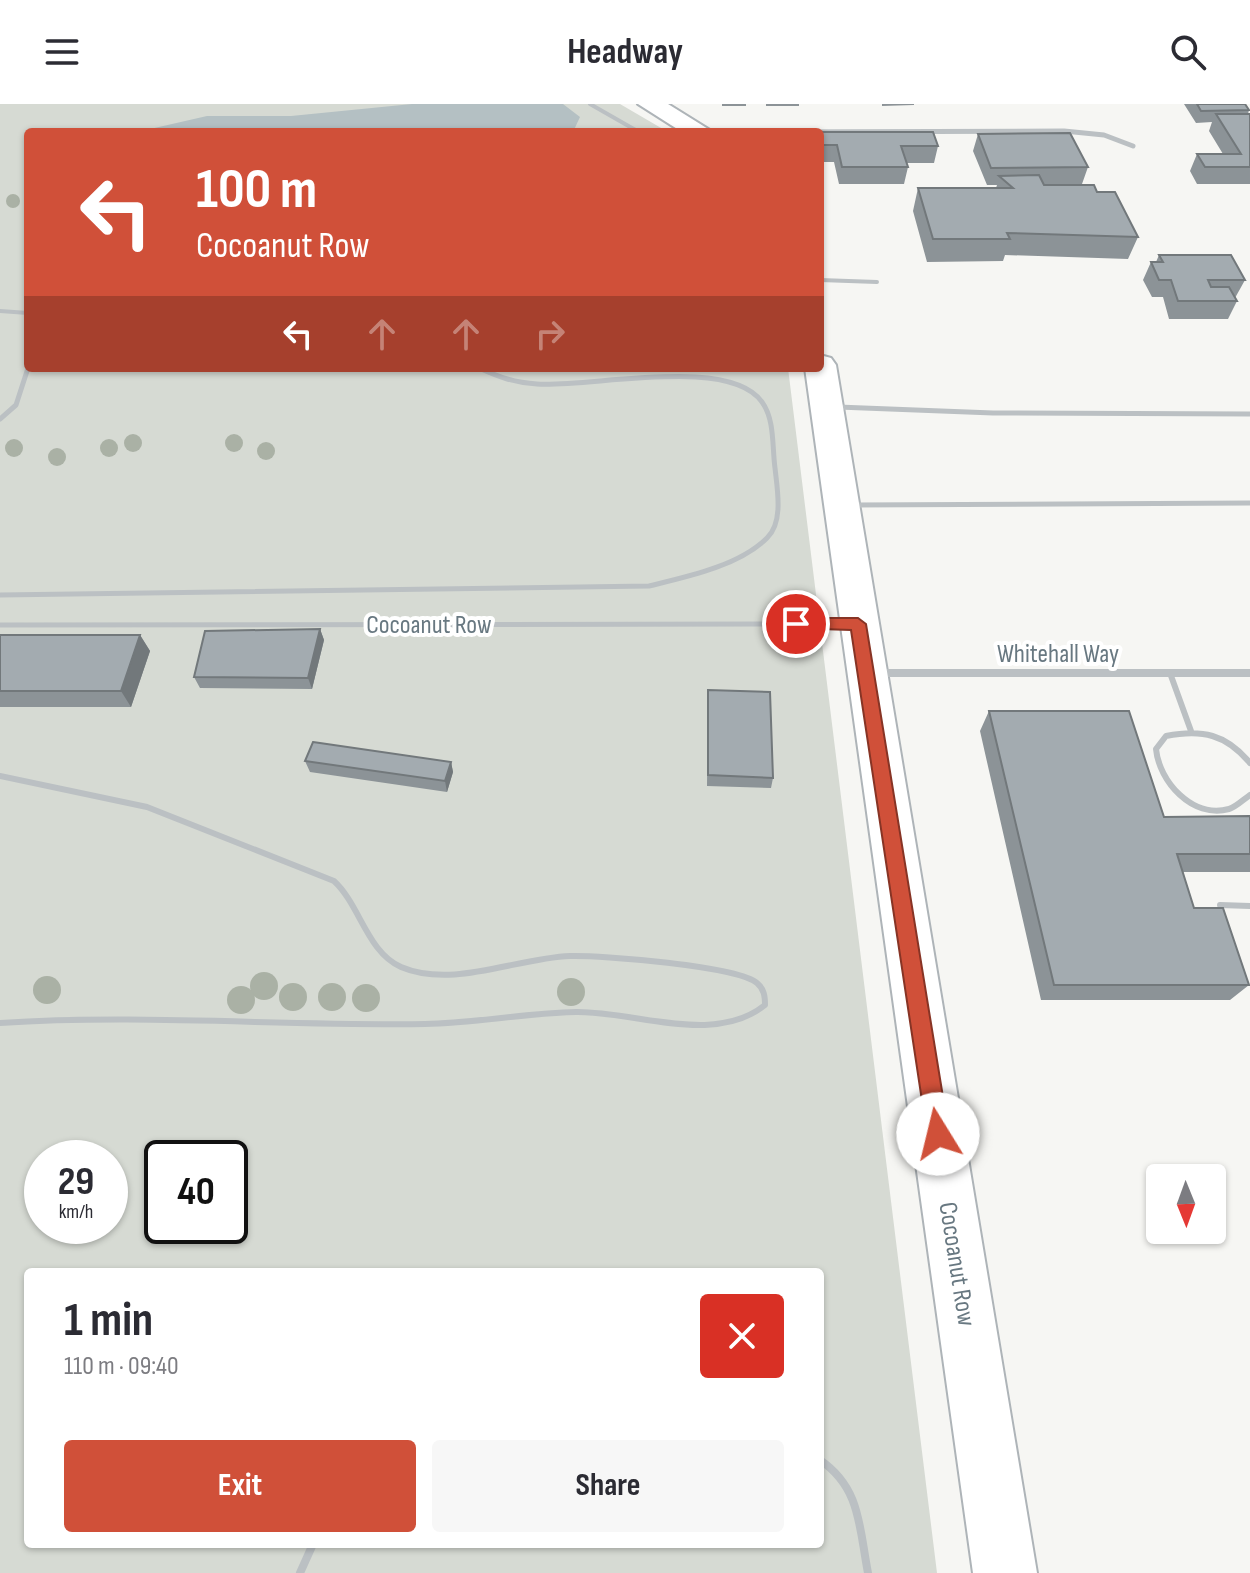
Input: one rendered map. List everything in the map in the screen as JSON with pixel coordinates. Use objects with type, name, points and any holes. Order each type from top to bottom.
[{"type":"street","points":[[650,104],[693,128]]},
{"type":"street","points":[[824,132],[1064,131],[1104,135],[1133,146]]},
{"type":"street","name":"Cocoanut Row","points":[[823,386],[1005,1573]]},
{"type":"street","name":"Whitehall Way","points":[[866,673],[1250,673]]},
{"type":"lane","points":[[590,104],[632,128]]},
{"type":"lane","points":[[824,280],[877,282]]},
{"type":"lane","points":[[0,311],[24,313]]},
{"type":"lane","points":[[0,419],[16,405],[27,372]]},
{"type":"lane","points":[[0,595],[649,586],[744,554],[767,540],[773,531],[775,468],[769,418],[759,398],[748,391],[719,381],[666,378],[530,384],[495,377],[486,372]]},
{"type":"lane","points":[[823,386],[993,413],[1250,414]]},
{"type":"lane","points":[[841,505],[1250,503]]},
{"type":"lane","name":"Cocoanut Row","points":[[0,625],[858,624]]},
{"type":"lane","points":[[1170,673],[1191,731]]},
{"type":"lane","points":[[1250,763],[1225,739],[1191,731],[1164,739],[1157,749],[1155,761],[1159,775],[1169,788],[1201,806],[1235,806],[1250,795]]},
{"type":"lane","points":[[0,776],[147,807],[334,881],[347,890],[356,903],[379,949],[393,963],[414,971],[475,972],[581,956],[730,972],[748,977],[766,994],[765,1005],[755,1014],[740,1021],[715,1024],[596,1012],[546,1012],[426,1024],[106,1018],[0,1023]]},
{"type":"lane","points":[[1220,905],[1250,906]]},
{"type":"lane","points":[[824,1463],[840,1474],[855,1504],[868,1573]]},
{"type":"lane","points":[[300,1573],[311,1548]]},
{"type":"shaded area","points":[[0,104],[620,104],[661,128],[24,128],[24,372],[788,372],[937,1573],[0,1573]]},
{"type":"shaded area","points":[[412,104],[563,104],[580,117],[575,128],[154,128],[207,116],[291,116]]},
{"type":"building","points":[[1197,104],[1245,104],[1249,110],[1201,111]]},
{"type":"building","points":[[1216,114],[1250,114],[1250,167],[1205,167],[1197,154],[1241,154]]},
{"type":"building","points":[[824,132],[933,132],[938,146],[901,146],[908,167],[842,167],[837,145],[824,145]]},
{"type":"building","points":[[1070,133],[1088,167],[991,168],[978,134]]},
{"type":"building","points":[[1039,175],[1044,185],[1094,185],[1097,192],[1115,192],[1138,237],[1007,233],[1010,239],[933,239],[918,188],[1013,188],[999,176]]},
{"type":"building","points":[[1159,255],[1231,255],[1245,280],[1208,280],[1211,287],[1229,287],[1237,301],[1178,301],[1171,280],[1159,280],[1151,262],[1163,262]]},
{"type":"building","points":[[320,629],[308,678],[194,677],[205,631]]},
{"type":"building","points":[[0,635],[140,635],[121,691],[0,691]]},
{"type":"building","points":[[708,690],[770,692],[773,778],[708,775]]},
{"type":"building","points":[[989,711],[1129,711],[1164,817],[1250,816],[1250,854],[1177,854],[1194,908],[1223,908],[1249,985],[1054,985]]},
{"type":"building","points":[[313,742],[451,762],[445,781],[305,761]]},
{"type":"route","points":[[796,624],[858,624],[938,1134]]}]
